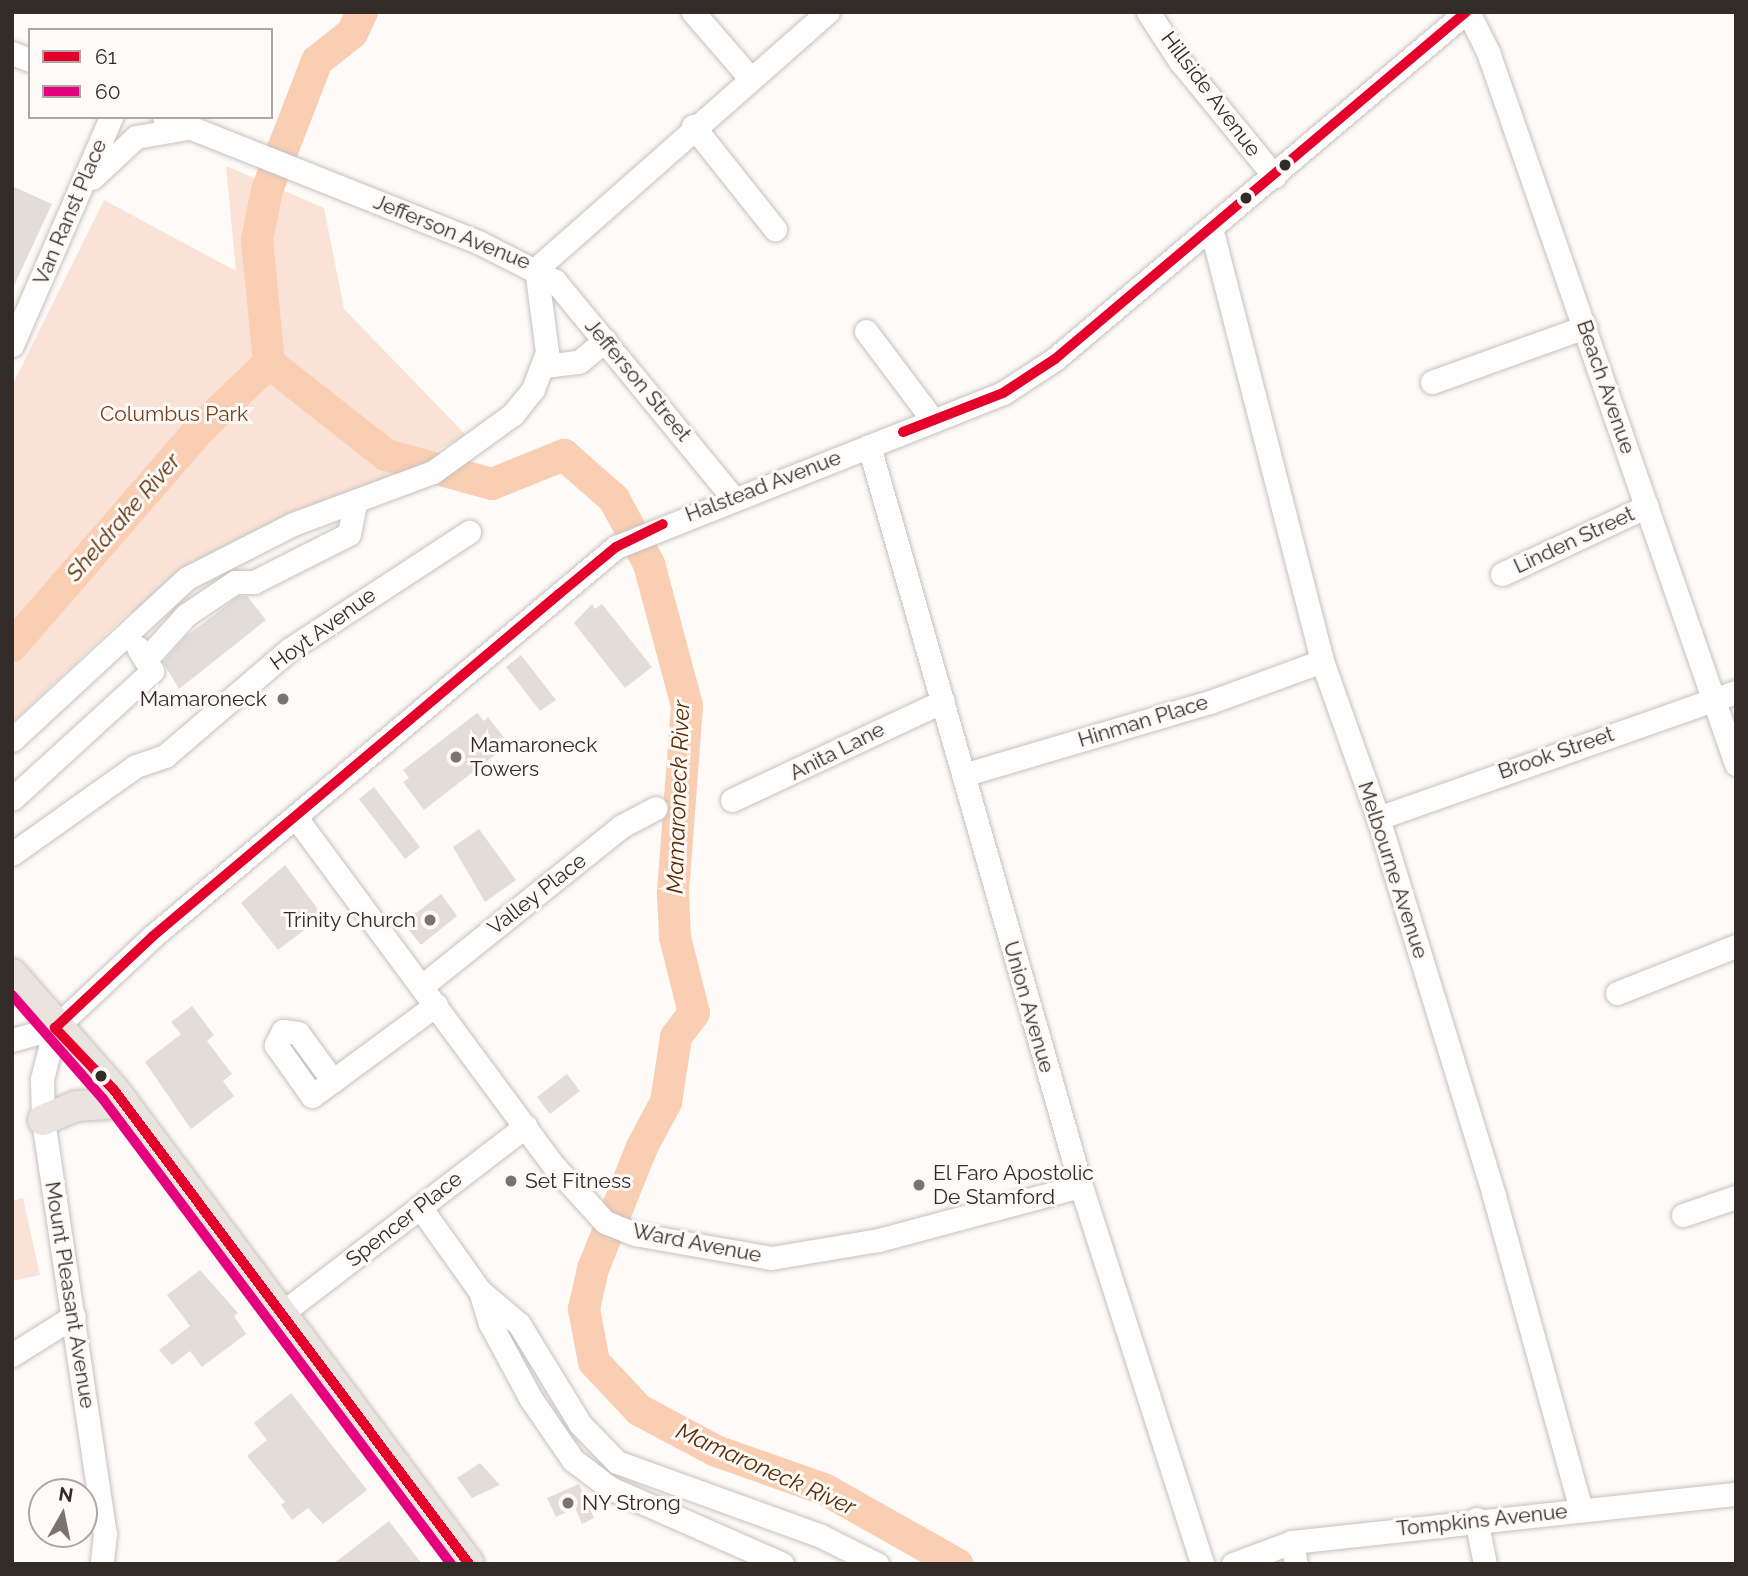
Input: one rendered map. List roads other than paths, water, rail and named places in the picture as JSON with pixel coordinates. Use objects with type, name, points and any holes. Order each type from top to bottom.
[{"type":"main road","points":[[12,974],[55,1028],[124,1103],[469,1564]]},
{"type":"main road","points":[[43,1120],[76,1105],[124,1103]]},
{"type":"street","points":[[693,12],[750,78]]},
{"type":"street","name":"Jefferson Avenue","points":[[169,119],[536,269],[693,126],[828,12]]},
{"type":"street","name":"Hillside Avenue","points":[[1148,12],[1171,42],[1180,61],[1274,176]]},
{"type":"street","name":"Halstead Avenue","points":[[55,1028],[153,936],[297,818],[616,547],[663,524],[1003,393],[1055,359],[1467,12]]},
{"type":"street","name":"Beach Avenue","points":[[1467,12],[1488,52],[1736,764]]},
{"type":"street","name":"Van Ranst Place","points":[[12,345],[110,119]]},
{"type":"street","points":[[693,126],[775,229]]},
{"type":"street","points":[[80,191],[136,137],[191,127]]},
{"type":"street","name":"Melbourne Avenue","points":[[1211,228],[1322,661],[1378,818],[1494,1196],[1581,1510]]},
{"type":"street","points":[[12,740],[128,638],[154,604],[187,578],[293,524],[397,489],[457,457],[513,414],[544,366],[547,329],[537,299],[536,269]]},
{"type":"street","name":"Jefferson Street","points":[[536,269],[555,281],[733,498]]},
{"type":"street","points":[[1432,382],[1585,327]]},
{"type":"street","points":[[866,331],[932,419]]},
{"type":"street","points":[[544,366],[579,362],[605,340]]},
{"type":"street","name":"Union Avenue","points":[[869,446],[1081,1186],[1202,1564]]},
{"type":"street","points":[[148,657],[186,615],[235,582],[254,582],[349,534],[355,503]]},
{"type":"street","name":"Linden Street","points":[[1502,574],[1647,506]]},
{"type":"street","name":"Hoyt Avenue","points":[[13,853],[136,766],[165,756],[290,649],[469,532]]},
{"type":"street","points":[[224,561],[235,582]]},
{"type":"street","points":[[12,799],[152,671],[148,657],[128,638]]},
{"type":"street","name":"Hinman Place","points":[[962,775],[1210,702],[1322,661]]},
{"type":"street","name":"Brook Street","points":[[1378,818],[1736,692]]},
{"type":"street","name":"Anita Lane","points":[[732,800],[943,701]]},
{"type":"street","name":"Valley Place","points":[[422,986],[622,827],[656,808]]},
{"type":"street","name":"Ward Avenue","points":[[297,818],[526,1126],[595,1214],[634,1234],[771,1258],[818,1254],[1081,1186]]},
{"type":"street","points":[[1617,993],[1736,946]]},
{"type":"street","points":[[333,1081],[436,1005]]},
{"type":"street","points":[[12,1040],[55,1028]]},
{"type":"street","name":"Mount Pleasant Avenue","points":[[55,1028],[41,1079],[43,1120],[105,1533],[102,1564]]},
{"type":"street","name":"Spencer Place","points":[[282,1313],[526,1126]]},
{"type":"street","points":[[1683,1215],[1736,1197]]},
{"type":"street","points":[[420,1207],[480,1291],[519,1324],[580,1424],[617,1462],[821,1536],[877,1564]]},
{"type":"street","points":[[480,1291],[490,1323],[531,1399],[573,1460],[610,1488],[782,1564]]},
{"type":"street","points":[[12,1355],[74,1316]]},
{"type":"street","name":"Tompkins Avenue","points":[[1233,1564],[1476,1519],[1736,1494]]},
{"type":"street","points":[[1476,1519],[1485,1564]]},
{"type":"waterway","name":"Mamaroneck River","points":[[362,12],[352,33],[317,61],[267,190],[257,240],[269,363],[386,455],[492,484],[564,455],[614,499],[649,564],[687,706],[673,894],[675,937],[694,1013],[676,1037],[666,1102],[642,1147],[593,1269],[584,1309],[594,1362],[639,1410],[716,1451],[824,1489],[957,1564]]},
{"type":"waterway","name":"Sheldrake River","points":[[12,646],[198,431],[269,363]]},
{"type":"place","name":"Mamaroneck","points":[[283,699]]},
{"type":"place","name":"Mamaroneck Towers","points":[[456,757]]},
{"type":"place","name":"Trinity Church","points":[[430,920]]},
{"type":"place","name":"Set Fitness","points":[[511,1181]]},
{"type":"place","name":"El Faro Apostolic De Stamford","points":[[919,1185]]},
{"type":"place","name":"NY Strong","points":[[568,1503]]},
{"type":"park label","name":"Columbus Park","points":[[174,414]]}]
